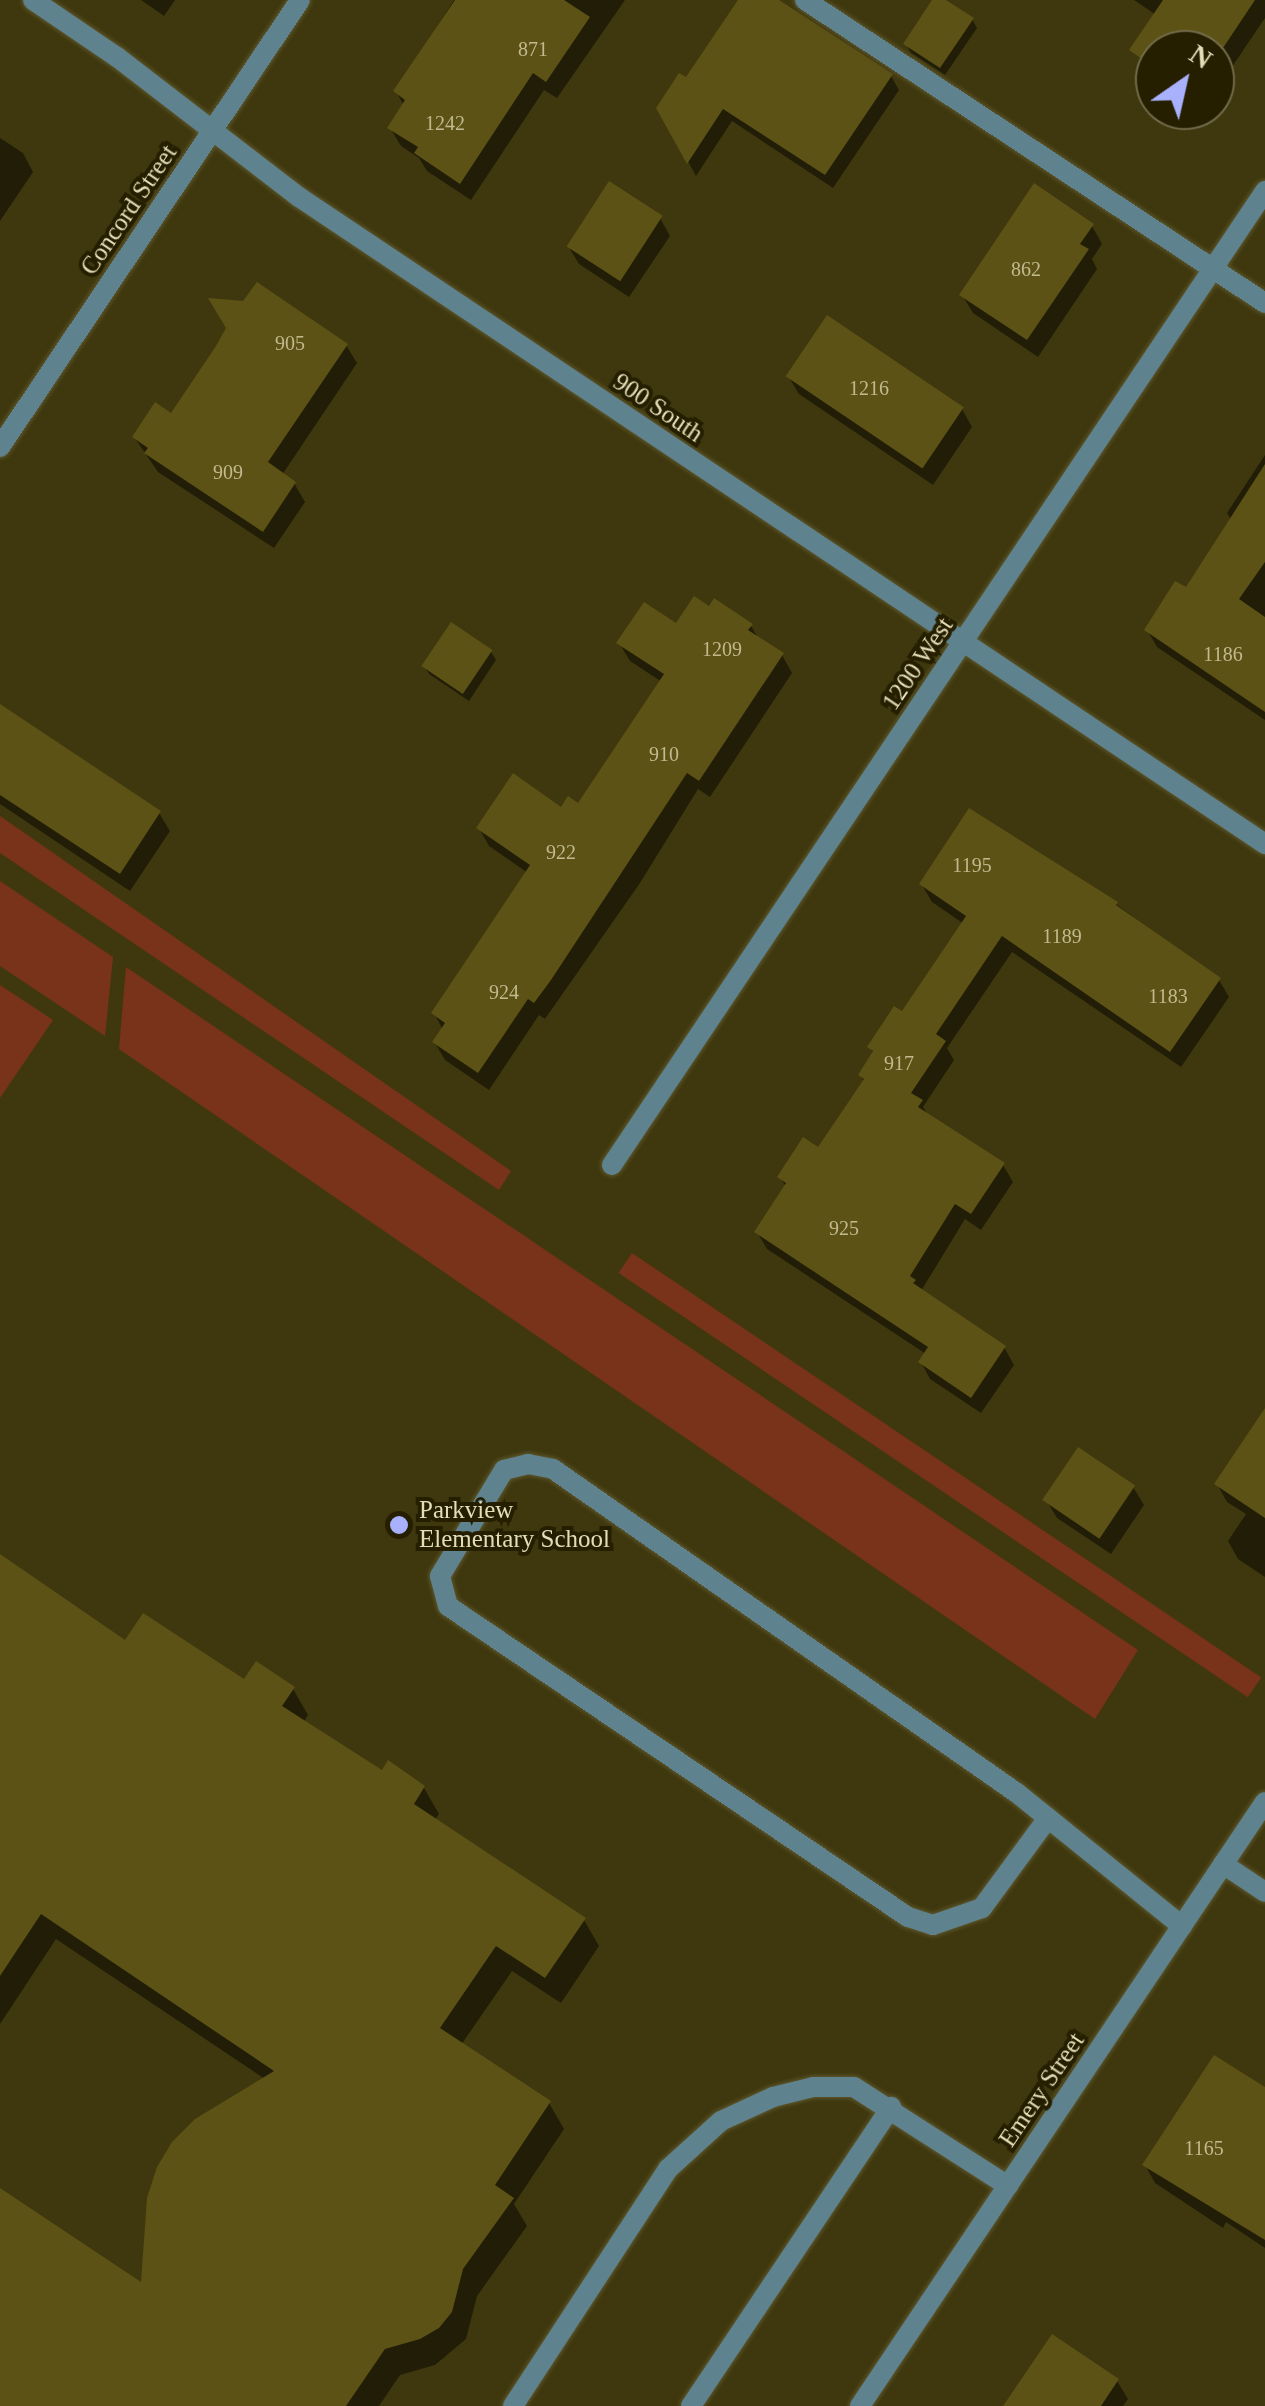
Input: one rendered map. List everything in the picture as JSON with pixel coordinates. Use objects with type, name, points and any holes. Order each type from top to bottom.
[{"type":"street","name":"900 South","points":[[33,0],[118,57],[299,196],[1265,844]]},
{"type":"street","name":"Concord Street","points":[[0,447],[300,0]]},
{"type":"street","points":[[805,0],[1265,303]]},
{"type":"street","name":"1200 West","points":[[612,1165],[1265,191]]},
{"type":"street","points":[[1048,1818],[982,1908],[933,1926],[908,1917],[448,1606],[440,1576],[504,1470],[528,1464],[553,1469],[1048,1818],[1182,1926]]},
{"type":"street","name":"Emery Street","points":[[860,2406],[1265,1802]]},
{"type":"street","points":[[1223,1864],[1265,1892]]},
{"type":"street","points":[[513,2406],[668,2169],[721,2121],[773,2097],[812,2087],[854,2088],[890,2107],[1008,2186]]},
{"type":"street","points":[[690,2406],[890,2107]]},
{"type":"shaded area","points":[[0,816],[511,1171],[499,1190],[0,853]]},
{"type":"shaded area","points":[[0,881],[113,957],[105,1036],[0,966]]},
{"type":"shaded area","points":[[126,967],[1138,1650],[1095,1719],[119,1049]]},
{"type":"shaded area","points":[[0,985],[53,1020],[0,1098]]},
{"type":"shaded area","points":[[632,1253],[1261,1677],[1248,1697],[619,1273]]},
{"type":"building","points":[[455,0],[564,0],[590,17],[546,82],[533,73],[460,184],[414,153],[418,147],[387,128],[405,100],[393,91]]},
{"type":"building","points":[[738,0],[779,0],[893,74],[825,175],[723,109],[687,164],[656,108],[679,73],[686,77]]},
{"type":"building","points":[[932,0],[946,0],[974,18],[940,68],[903,44]]},
{"type":"building","points":[[1163,0],[1255,0],[1235,30],[1143,30]]},
{"type":"building","points":[[609,181],[663,216],[620,281],[567,246]]},
{"type":"building","points":[[1034,183],[1094,224],[1080,244],[1089,249],[1027,340],[959,295]]},
{"type":"building","points":[[257,282],[348,344],[268,462],[296,482],[263,532],[144,453],[148,448],[132,437],[155,402],[171,413],[226,328],[208,298],[243,301]]},
{"type":"building","points":[[827,315],[964,407],[922,469],[786,376]]},
{"type":"building","points":[[1265,464],[1265,562],[1239,599],[1265,617],[1265,712],[1144,630],[1175,581],[1186,587]]},
{"type":"building","points":[[694,596],[709,606],[714,598],[753,624],[748,630],[784,653],[699,781],[687,773],[551,980],[534,1003],[528,999],[478,1073],[432,1042],[445,1023],[431,1013],[530,865],[476,828],[513,773],[561,807],[568,796],[578,803],[664,674],[616,643],[644,602],[676,623]]},
{"type":"building","points":[[451,622],[492,650],[463,694],[421,666]]},
{"type":"building","points":[[0,704],[161,811],[120,874],[0,795]]},
{"type":"building","points":[[969,808],[1118,902],[1116,905],[1221,978],[1170,1052],[1002,936],[936,1034],[946,1041],[911,1093],[923,1100],[918,1107],[1005,1163],[971,1214],[955,1204],[910,1276],[916,1280],[913,1283],[1006,1346],[971,1398],[918,1362],[928,1347],[754,1232],[786,1183],[777,1177],[803,1137],[818,1147],[864,1079],[858,1075],[873,1051],[867,1047],[894,1006],[902,1011],[966,916],[919,884]]},
{"type":"building","points":[[1265,1408],[1265,1518],[1214,1484]]},
{"type":"building","points":[[1078,1447],[1135,1486],[1099,1539],[1042,1500]]},
{"type":"building","points":[[0,1554],[125,1640],[143,1613],[244,1679],[256,1661],[295,1687],[282,1706],[382,1770],[388,1760],[425,1786],[414,1804],[586,1918],[545,1978],[496,1946],[440,2028],[551,2101],[495,2185],[514,2198],[463,2269],[452,2312],[439,2328],[420,2339],[385,2349],[346,2406],[0,2406],[0,2188],[141,2282],[147,2198],[157,2167],[172,2142],[195,2119],[274,2071],[41,1914],[0,1976]]},
{"type":"building","points":[[1214,2055],[1265,2087],[1265,2240],[1142,2165]]},
{"type":"building","points":[[1052,2334],[1119,2379],[1101,2406],[1003,2406]]},
{"type":"place","name":"Parkview Elementary School","points":[[399,1525]]}]
